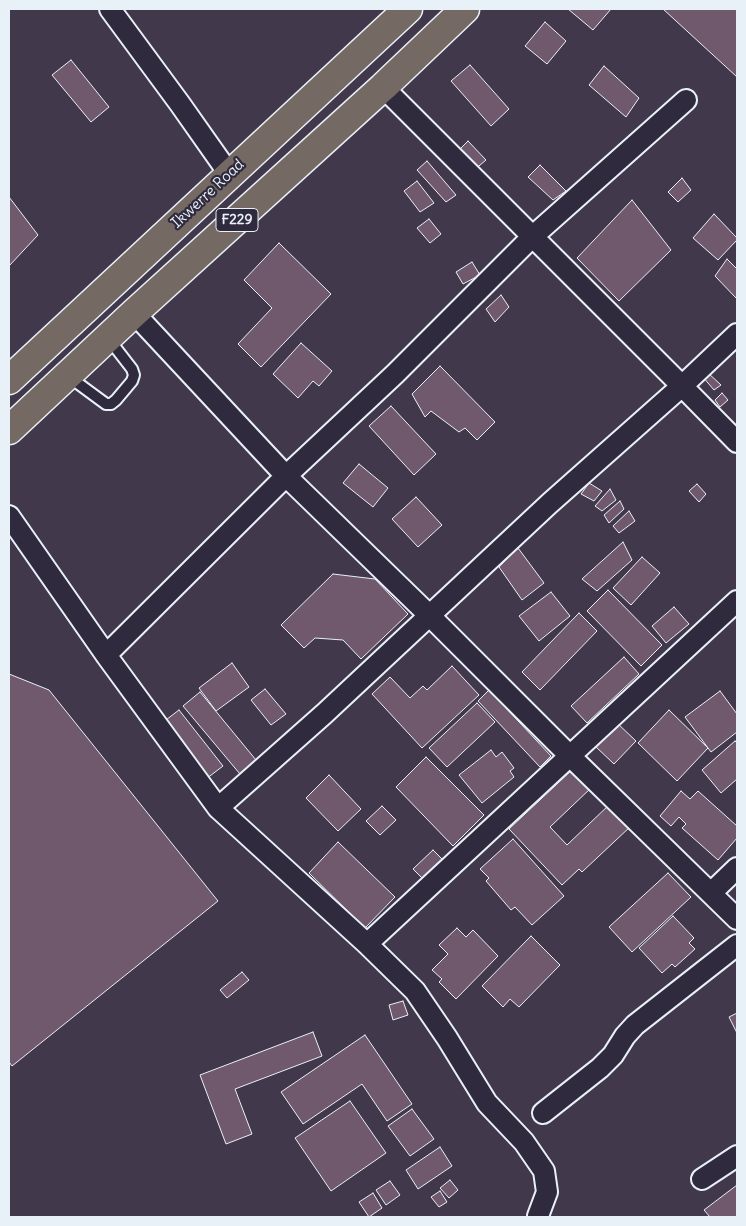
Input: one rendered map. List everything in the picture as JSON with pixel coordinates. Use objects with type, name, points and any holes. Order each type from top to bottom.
[{"type":"main road","name":"Ikwerre Road","points":[[9,380],[408,9]]},
{"type":"main road","points":[[383,88],[384,73],[390,60],[443,9]]},
{"type":"main road","name":"F229","points":[[9,430],[134,313],[383,88],[465,9]]},
{"type":"street","points":[[110,9],[230,175]]},
{"type":"street","points":[[383,88],[737,442]]},
{"type":"street","points":[[106,655],[286,476],[395,374],[532,237],[686,100]]},
{"type":"street","points":[[134,313],[286,476],[737,918]]},
{"type":"street","points":[[218,808],[324,714],[550,503],[682,386],[737,334]]},
{"type":"street","points":[[9,516],[106,655],[218,808],[367,944],[415,991],[447,1038],[487,1103],[524,1142],[544,1171],[547,1192],[538,1216]]},
{"type":"street","points":[[367,944],[737,601]]},
{"type":"street","points":[[711,893],[737,868]]},
{"type":"street","points":[[543,1113],[600,1068],[613,1055],[625,1036],[635,1025],[737,945]]},
{"type":"street","points":[[702,1179],[737,1156]]},
{"type":"lane","points":[[68,375],[106,404],[111,404],[116,400],[132,381],[134,375],[132,369],[108,338]]},
{"type":"building","points":[[568,9],[611,9],[593,30]]},
{"type":"building","points":[[663,9],[737,9],[737,77]]},
{"type":"building","points":[[545,22],[566,41],[547,64],[525,46]]},
{"type":"building","points":[[71,60],[109,107],[91,122],[52,75]]},
{"type":"building","points":[[470,65],[509,109],[491,126],[451,81]]},
{"type":"building","points":[[604,66],[639,98],[626,117],[589,85]]},
{"type":"building","points":[[468,141],[486,160],[473,171],[456,153]]},
{"type":"building","points":[[427,161],[456,195],[446,202],[417,170]]},
{"type":"building","points":[[540,165],[566,191],[553,200],[528,177]]},
{"type":"building","points":[[682,178],[691,190],[678,202],[668,192]]},
{"type":"building","points":[[417,181],[434,203],[420,212],[404,191]]},
{"type":"building","points":[[9,197],[38,235],[9,266]]},
{"type":"building","points":[[632,200],[671,250],[619,301],[577,258]]},
{"type":"building","points":[[714,214],[737,238],[718,260],[693,238]]},
{"type":"building","points":[[429,219],[441,234],[430,243],[417,228]]},
{"type":"building","points":[[279,243],[331,294],[261,367],[238,344],[272,308],[244,280]]},
{"type":"building","points":[[727,259],[737,269],[737,299],[715,276]]},
{"type":"building","points":[[472,262],[480,275],[463,284],[456,272]]},
{"type":"building","points":[[501,295],[509,307],[495,322],[486,309]]},
{"type":"building","points":[[301,343],[332,371],[319,386],[313,381],[298,398],[273,374]]},
{"type":"building","points":[[440,366],[495,422],[477,440],[465,428],[459,432],[431,411],[425,417],[412,394]]},
{"type":"building","points":[[707,372],[721,385],[714,390],[702,376]]},
{"type":"building","points":[[722,393],[728,400],[720,407],[715,400]]},
{"type":"building","points":[[391,406],[436,454],[414,475],[369,426]]},
{"type":"building","points":[[359,464],[388,488],[373,507],[343,483]]},
{"type":"building","points":[[589,483],[602,491],[594,501],[581,494]]},
{"type":"building","points":[[697,484],[706,494],[699,502],[689,491]]},
{"type":"building","points":[[610,489],[616,500],[602,511],[595,506]]},
{"type":"building","points":[[416,497],[442,525],[418,547],[392,519]]},
{"type":"building","points":[[620,501],[624,509],[609,523],[604,515]]},
{"type":"building","points":[[629,511],[635,521],[619,533],[613,526]]},
{"type":"building","points":[[623,542],[632,560],[597,591],[582,579]]},
{"type":"building","points":[[518,548],[544,583],[522,600],[499,567]]},
{"type":"building","points":[[642,557],[660,573],[631,605],[613,588]]},
{"type":"building","points":[[333,574],[375,579],[408,614],[361,659],[343,640],[315,638],[304,648],[281,625]]},
{"type":"building","points":[[608,590],[662,645],[641,666],[587,611]]},
{"type":"building","points":[[551,592],[570,616],[539,641],[519,616]]},
{"type":"building","points":[[674,607],[689,624],[666,643],[652,626]]},
{"type":"building","points":[[579,613],[597,631],[540,690],[522,672]]},
{"type":"building","points":[[624,657],[639,674],[587,723],[571,706]]},
{"type":"building","points":[[232,663],[249,687],[216,711],[199,688]]},
{"type":"building","points":[[452,666],[479,695],[422,748],[372,694],[390,677],[410,698],[423,686],[427,690]]},
{"type":"building","points":[[9,674],[49,690],[218,901],[12,1066],[9,1062]]},
{"type":"building","points":[[265,689],[286,714],[271,725],[251,700]]},
{"type":"building","points":[[489,690],[551,756],[540,767],[478,701]]},
{"type":"building","points":[[720,691],[737,714],[737,732],[711,752],[685,717]]},
{"type":"building","points":[[200,692],[256,760],[240,774],[183,706]]},
{"type":"building","points":[[477,703],[495,722],[447,767],[429,748]]},
{"type":"building","points":[[179,710],[223,766],[206,779],[162,723]]},
{"type":"building","points":[[669,710],[708,748],[677,781],[638,743]]},
{"type":"building","points":[[616,722],[636,741],[614,764],[595,746]]},
{"type":"building","points":[[735,741],[737,743],[737,779],[721,793],[702,770]]},
{"type":"building","points":[[491,750],[496,757],[502,752],[514,768],[510,771],[514,777],[482,803],[459,775]]},
{"type":"building","points":[[426,757],[484,815],[453,846],[396,787]]},
{"type":"building","points":[[574,768],[592,787],[550,827],[567,845],[610,804],[631,826],[582,872],[579,869],[562,885],[509,829]]},
{"type":"building","points":[[329,775],[361,809],[338,831],[306,798]]},
{"type":"building","points":[[681,791],[690,799],[698,791],[737,826],[737,838],[718,860],[682,828],[686,824],[679,817],[671,826],[660,816]]},
{"type":"building","points":[[382,806],[396,820],[380,835],[366,821]]},
{"type":"building","points":[[513,839],[564,896],[532,925],[515,907],[511,910],[486,881],[489,878],[480,869]]},
{"type":"building","points":[[338,842],[395,897],[365,928],[309,873]]},
{"type":"building","points":[[433,850],[442,859],[422,878],[413,869]]},
{"type":"building","points":[[668,873],[691,897],[632,952],[609,927]]},
{"type":"building","points":[[673,916],[694,938],[689,943],[695,949],[675,967],[672,964],[662,973],[639,948]]},
{"type":"building","points":[[457,928],[466,937],[473,930],[498,956],[456,999],[439,982],[442,979],[432,970],[448,954],[439,945]]},
{"type":"building","points":[[531,936],[560,965],[519,1007],[510,999],[503,1007],[482,986]]},
{"type":"building","points":[[242,972],[249,980],[227,998],[220,990]]},
{"type":"building","points":[[403,1001],[408,1015],[393,1020],[389,1005]]},
{"type":"building","points":[[737,1013],[737,1033],[729,1017]]},
{"type":"building","points":[[313,1032],[322,1056],[235,1089],[252,1134],[226,1144],[200,1075]]},
{"type":"building","points":[[365,1035],[412,1104],[387,1121],[362,1084],[303,1124],[281,1092]]},
{"type":"building","points":[[350,1101],[386,1153],[331,1191],[295,1138]]},
{"type":"building","points":[[412,1109],[434,1139],[410,1156],[388,1126]]},
{"type":"building","points":[[440,1147],[452,1166],[418,1189],[406,1170]]},
{"type":"building","points":[[450,1180],[458,1190],[449,1198],[440,1188]]},
{"type":"building","points":[[390,1181],[400,1195],[386,1205],[376,1190]]},
{"type":"building","points":[[737,1185],[737,1217],[710,1217],[704,1210]]},
{"type":"building","points":[[440,1191],[447,1202],[439,1207],[431,1197]]},
{"type":"building","points":[[373,1193],[382,1208],[369,1217],[359,1202]]}]
